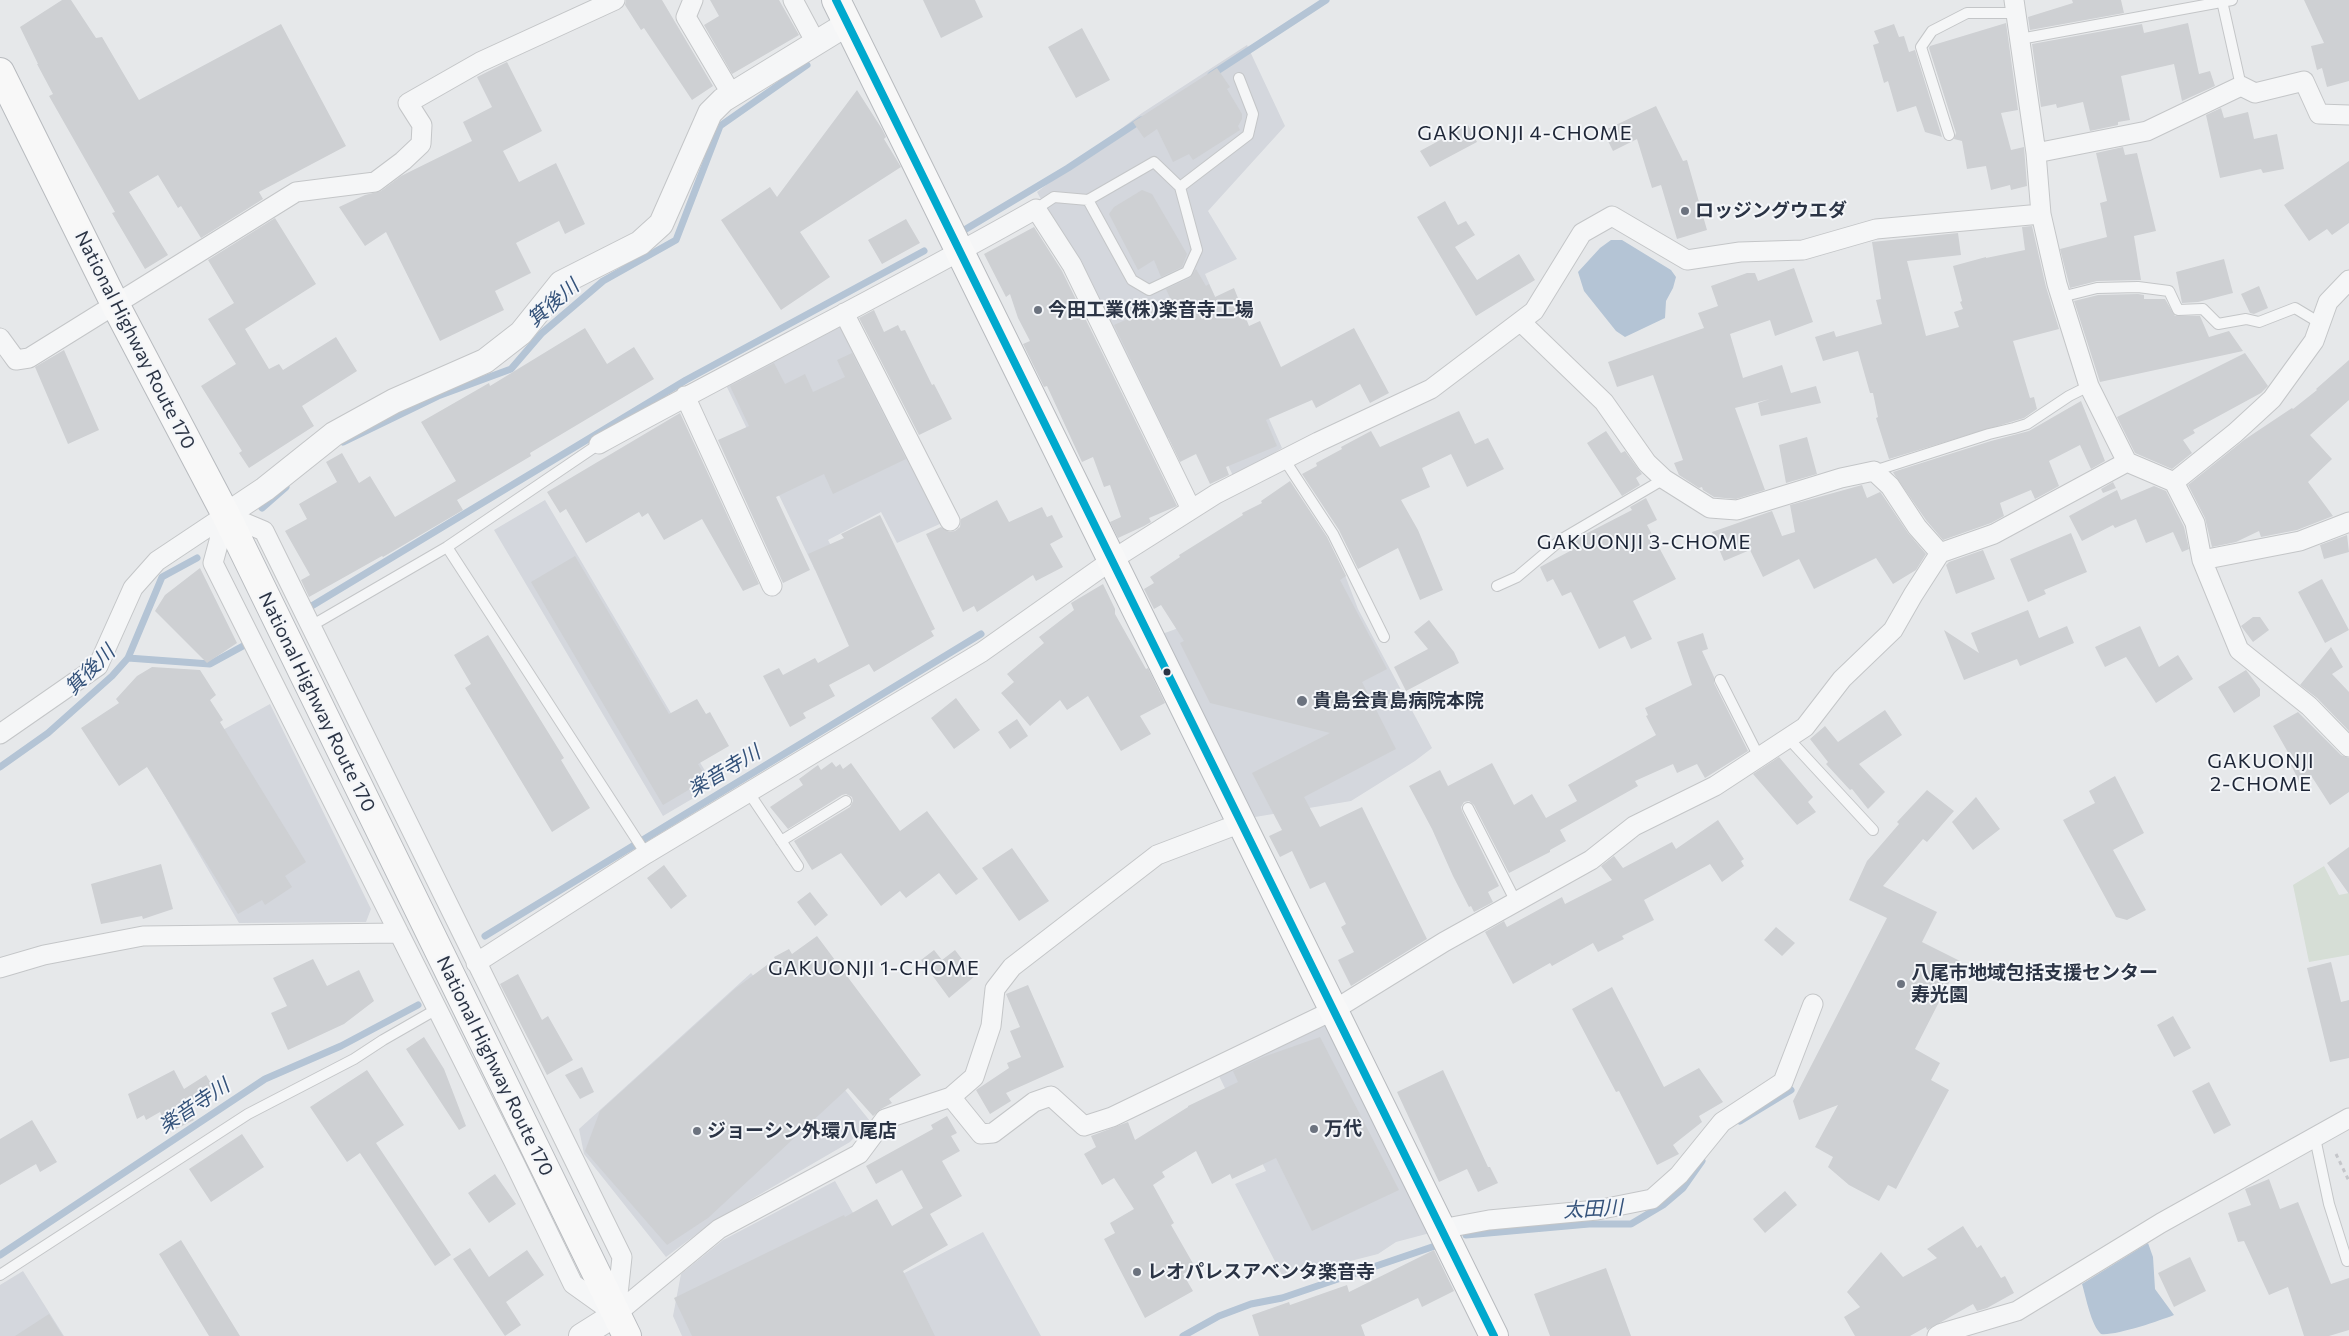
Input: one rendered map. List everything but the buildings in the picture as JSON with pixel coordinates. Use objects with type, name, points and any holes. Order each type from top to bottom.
[{"type":"highway","points":[[842,12],[1494,1336]]},
{"type":"highway","name":"National Highway Route 170","points":[[0,72],[116,306],[226,515],[621,1325]]},
{"type":"street","points":[[0,338],[16,360],[29,358],[116,306],[296,192],[374,182],[403,161],[421,144],[422,125],[408,103],[480,62],[615,0]]},
{"type":"street","points":[[693,0],[686,17],[732,96]]},
{"type":"street","points":[[793,0],[816,43]]},
{"type":"street","points":[[2016,7],[2036,153],[2041,214],[2061,297],[2089,386],[2127,462],[2174,482],[2195,523],[2202,560],[2239,650],[2309,706],[2348,745]]},
{"type":"street","points":[[0,734],[98,666],[134,588],[156,561],[265,489],[334,434],[394,400],[485,361],[521,332],[560,283],[640,243],[661,224],[710,113],[723,100],[816,43],[842,12]]},
{"type":"street","points":[[2036,153],[2147,131],[2241,86],[2255,93],[2304,81],[2319,114],[2349,115]]},
{"type":"street","points":[[599,444],[686,396],[960,252],[1036,209],[1072,265],[1191,509]]},
{"type":"street","points":[[476,962],[643,850],[749,793],[982,652],[1112,560],[1216,494],[1284,459],[1432,389],[1534,311],[1582,233],[1612,216],[1687,260],[1740,252],[1803,250],[1876,229],[2041,214]]},
{"type":"street","points":[[2174,482],[2235,433],[2272,398],[2314,341],[2328,302],[2349,280]]},
{"type":"street","points":[[844,313],[950,521]]},
{"type":"street","points":[[1521,322],[1604,402],[1647,463],[1664,479],[1710,508],[1737,510],[1841,478],[1874,471],[1890,486],[1917,528],[1940,553]]},
{"type":"street","points":[[686,396],[772,586]]},
{"type":"street","points":[[951,1097],[981,1134],[993,1133],[1034,1102],[1051,1096],[1084,1126],[1112,1117],[1334,1010],[1444,942],[1591,860],[1634,826],[1715,786],[1805,727],[1842,679],[1893,630],[1940,553],[1994,534],[2127,462]]},
{"type":"street","points":[[226,515],[264,531],[622,1257],[621,1325]]},
{"type":"street","points":[[226,515],[213,563],[573,1284],[621,1325]]},
{"type":"street","points":[[2202,560],[2300,541],[2349,522]]},
{"type":"street","points":[[581,1336],[621,1325],[719,1229],[859,1154],[885,1119],[951,1097],[974,1077],[991,1026],[995,989],[1012,966],[1157,855],[1241,822]]},
{"type":"street","points":[[0,968],[44,955],[143,936],[399,934]]},
{"type":"street","points":[[1442,1229],[1489,1220],[1598,1210],[1652,1199],[1679,1176],[1722,1122],[1783,1082],[1813,1004]]},
{"type":"street","points":[[1938,1336],[1942,1333],[2017,1312],[2161,1223],[2349,1118]]},
{"type":"lane","points":[[2020,39],[2227,1],[2241,86]]},
{"type":"lane","points":[[1949,135],[1921,47],[1932,32],[1967,13],[2016,7]]},
{"type":"lane","points":[[1180,187],[1248,135],[1253,114],[1239,78]]},
{"type":"lane","points":[[1036,209],[1054,197],[1088,200],[1154,162],[1180,187],[1197,250],[1187,272],[1149,290],[1132,280],[1088,200]]},
{"type":"lane","points":[[2061,297],[2098,288],[2138,287],[2169,292],[2178,310],[2203,309],[2218,324],[2246,319],[2259,322],[2296,308],[2320,323]]},
{"type":"lane","points":[[1874,471],[2020,426],[2089,386]]},
{"type":"lane","points":[[310,626],[447,547],[599,444]]},
{"type":"lane","points":[[1284,459],[1332,534],[1384,637]]},
{"type":"lane","points":[[1497,586],[1517,577],[1562,539],[1664,479]]},
{"type":"lane","points":[[447,547],[643,850]]},
{"type":"lane","points":[[1720,680],[1759,757]]},
{"type":"lane","points":[[1788,738],[1873,830]]},
{"type":"lane","points":[[749,793],[798,866]]},
{"type":"lane","points":[[781,842],[846,801]]},
{"type":"lane","points":[[1468,808],[1516,902]]},
{"type":"lane","points":[[0,1275],[248,1114],[354,1059],[437,1009]]},
{"type":"lane","points":[[2315,1138],[2329,1204],[2347,1261]]},
{"type":"shaded area","points":[[1247,45],[1285,126],[1208,211],[1237,259],[1205,274],[1282,448],[1234,478],[1208,422],[1163,440],[1110,326],[1037,192],[1142,113]]},
{"type":"shaded area","points":[[843,318],[942,523],[897,543],[881,512],[828,540],[838,559],[815,570],[724,381]]},
{"type":"shaded area","points":[[545,500],[714,786],[663,816],[494,530]]},
{"type":"shaded area","points":[[1345,575],[1358,609],[1432,748],[1415,761],[1351,801],[1255,817],[1162,634],[1265,597]]},
{"type":"shaded area","points":[[270,704],[371,909],[366,922],[239,923],[150,770]]},
{"type":"shaded area","points":[[2324,866],[2339,895],[2349,893],[2349,955],[2309,962],[2293,885]]},
{"type":"shaded area","name":"ジョーシン外環八尾店","points":[[751,973],[870,1121],[850,1142],[714,1221],[666,1257],[584,1154],[579,1129]]},
{"type":"shaded area","points":[[1327,1022],[1430,1233],[1396,1242],[1378,1254],[1315,1270],[1300,1270],[1282,1275],[1235,1184],[1266,1171],[1217,1072]]},
{"type":"shaded area","points":[[835,1181],[891,1280],[983,1232],[1041,1336],[682,1336],[673,1316],[681,1274],[723,1240]]},
{"type":"shaded area","points":[[23,1271],[64,1336],[0,1336],[0,1285]]},
{"type":"water","points":[[1611,240],[1622,240],[1671,270],[1676,277],[1666,301],[1665,318],[1625,337],[1616,331],[1584,291],[1578,272],[1600,248]]},
{"type":"water","points":[[2148,1243],[2153,1257],[2155,1289],[2174,1315],[2126,1330],[2101,1334],[2094,1324],[2082,1284]]},
{"type":"waterway","points":[[1211,75],[1326,0]]},
{"type":"waterway","name":"箕後川","points":[[343,442],[438,396],[511,369],[542,333],[603,281],[676,240],[720,126],[807,65]]},
{"type":"waterway","points":[[966,229],[1068,168],[1141,120]]},
{"type":"waterway","points":[[310,607],[686,380],[924,251]]},
{"type":"waterway","name":"箕後川","points":[[262,508],[286,487]]},
{"type":"waterway","name":"箕後川","points":[[0,767],[48,733],[112,676],[128,658],[162,577],[197,558]]},
{"type":"waterway","name":"楽音寺川","points":[[485,936],[981,634]]},
{"type":"waterway","points":[[128,658],[210,664],[243,646]]},
{"type":"waterway","name":"楽音寺川","points":[[0,1255],[265,1079],[341,1046],[418,1005]]},
{"type":"waterway","name":"太田川","points":[[1740,1121],[1791,1090]]},
{"type":"waterway","name":"太田川","points":[[1466,1235],[1589,1224],[1631,1224],[1663,1205],[1683,1188],[1702,1161]]},
{"type":"waterway","name":"太田川","points":[[1183,1336],[1219,1316],[1251,1304],[1282,1298],[1435,1246]]},
{"type":"transit line","points":[[836,0],[1494,1336]]},
{"type":"place","name":"ロッジングウエダ","points":[[1685,211]]},
{"type":"place","name":"今田工業(株)楽音寺工場","points":[[1038,310]]},
{"type":"place","name":"貴島会貴島病院本院","points":[[1302,701]]},
{"type":"place","name":"八尾市地域包括支援センター 寿光園","points":[[1901,984]]},
{"type":"place","name":"万代","points":[[1314,1129]]},
{"type":"place","name":"ジョーシン外環八尾店","points":[[697,1131]]},
{"type":"place","name":"レオパレスアベンタ楽音寺","points":[[1137,1272]]},
{"type":"district","name":"GAKUONJI 4-CHOME","points":[[1525,133]]},
{"type":"district","name":"GAKUONJI 3-CHOME","points":[[1644,542]]},
{"type":"district","name":"GAKUONJI 2-CHOME","points":[[2261,772]]},
{"type":"district","name":"GAKUONJI 1-CHOME","points":[[874,968]]}]
